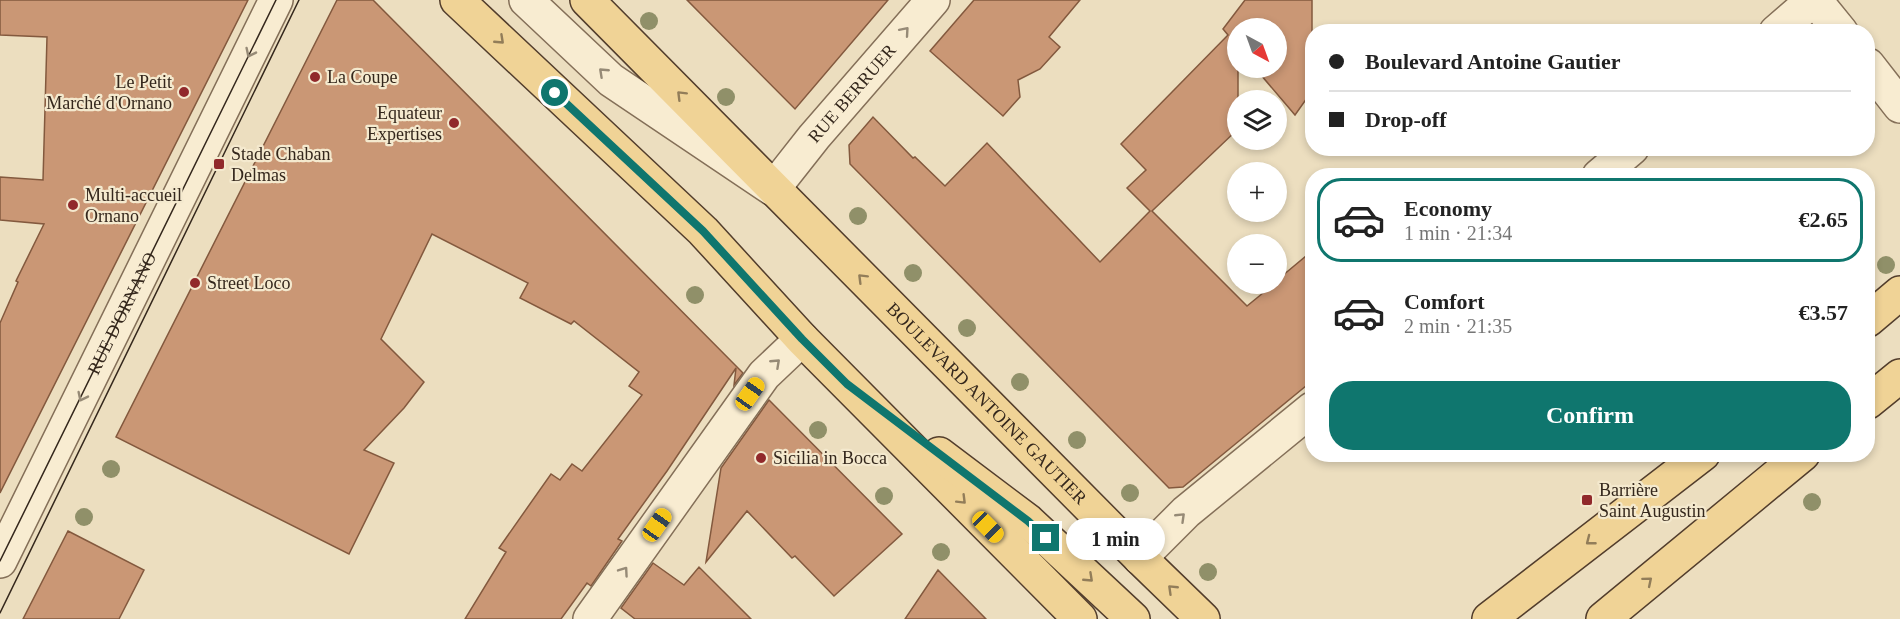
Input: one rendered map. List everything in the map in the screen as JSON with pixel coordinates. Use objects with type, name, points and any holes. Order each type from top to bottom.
[{"type":"main road","points":[[457,0],[703,231],[802,339],[1080,619]]},
{"type":"main road","name":"BOULEVARD ANTOINE GAUTIER","points":[[587,0],[1203,619]]},
{"type":"main road","points":[[1875,314],[1900,293]]},
{"type":"main road","points":[[1875,396],[1900,376]]},
{"type":"main road","points":[[847,384],[1028,521],[1133,619]]},
{"type":"main road","points":[[1489,619],[1692,462]]},
{"type":"main road","points":[[1603,619],[1793,462]]},
{"type":"street","name":"RUE D'ORNANO","points":[[0,561],[276,0]]},
{"type":"street","name":"BOULEVARD ANTOINE GAUTIER","points":[[526,0],[611,80],[773,189]]},
{"type":"street","name":"RUE BERRUER","points":[[773,189],[814,137],[933,0]]},
{"type":"street","points":[[1786,24],[1814,0],[1834,24]]},
{"type":"street","points":[[1875,74],[1900,106]]},
{"type":"street","points":[[1608,168],[1623,156]]},
{"type":"street","points":[[590,619],[764,375],[802,339]]},
{"type":"street","points":[[1140,558],[1186,512],[1305,415]]},
{"type":"building","points":[[0,0],[248,0],[0,493],[0,323],[18,282],[16,281],[44,224],[0,220],[0,177],[43,180],[47,37],[0,35]]},
{"type":"building","points":[[337,0],[373,0],[743,373],[734,385],[736,368],[618,539],[622,541],[591,586],[587,583],[561,619],[465,619],[506,552],[499,548],[551,474],[560,480],[572,464],[582,471],[642,395],[629,386],[639,372],[574,321],[571,324],[520,298],[528,283],[432,234],[381,339],[424,382],[404,408],[364,450],[394,463],[349,554],[116,437]]},
{"type":"building","points":[[687,0],[888,0],[795,109]]},
{"type":"building","points":[[974,0],[1080,0],[1049,37],[1060,47],[1040,69],[1018,80],[1020,97],[1003,116],[930,51]]},
{"type":"building","points":[[1245,0],[1312,0],[1312,24],[1305,24],[1305,101],[1295,115],[1287,106],[1287,90],[1274,90],[1264,78],[1287,78],[1287,18],[1231,18]]},
{"type":"building","points":[[1227,36],[1227,78],[1238,78],[1238,90],[1227,90],[1227,139],[1152,211],[1227,286],[1227,294],[1235,294],[1247,306],[1262,294],[1287,294],[1287,272],[1305,257],[1305,387],[1183,487],[1169,488],[850,164],[849,145],[873,117],[913,158],[915,157],[945,186],[987,143],[1100,262],[1150,211],[1127,188],[1146,170],[1121,144]]},
{"type":"building","points":[[769,400],[902,534],[834,596],[795,556],[792,558],[747,511],[706,562],[721,468]]},
{"type":"building","points":[[68,531],[144,570],[119,619],[23,619]]},
{"type":"building","points":[[653,563],[684,585],[699,567],[751,619],[635,619],[621,608]]},
{"type":"building","points":[[938,570],[986,619],[905,619]]},
{"type":"tram line","points":[[0,561],[276,0]]},
{"type":"tram line","points":[[0,613],[299,0]]},
{"type":"place","name":"La Coupe","points":[[315,77]]},
{"type":"place","name":"Le Petit Marché d'Ornano","points":[[184,92]]},
{"type":"place","name":"Equateur Expertises","points":[[454,123]]},
{"type":"place","name":"Stade Chaban Delmas","points":[[219,164]]},
{"type":"place","name":"Multi-accueil Ornano","points":[[73,205]]},
{"type":"place","name":"Street Loco","points":[[195,283]]},
{"type":"place","name":"Sicilia in Bocca","points":[[761,458]]},
{"type":"place","name":"Barrière Saint Augustin","points":[[1587,500]]},
{"type":"route","points":[[555,93],[703,231],[802,339],[847,384],[1028,521],[1046,538]]}]
